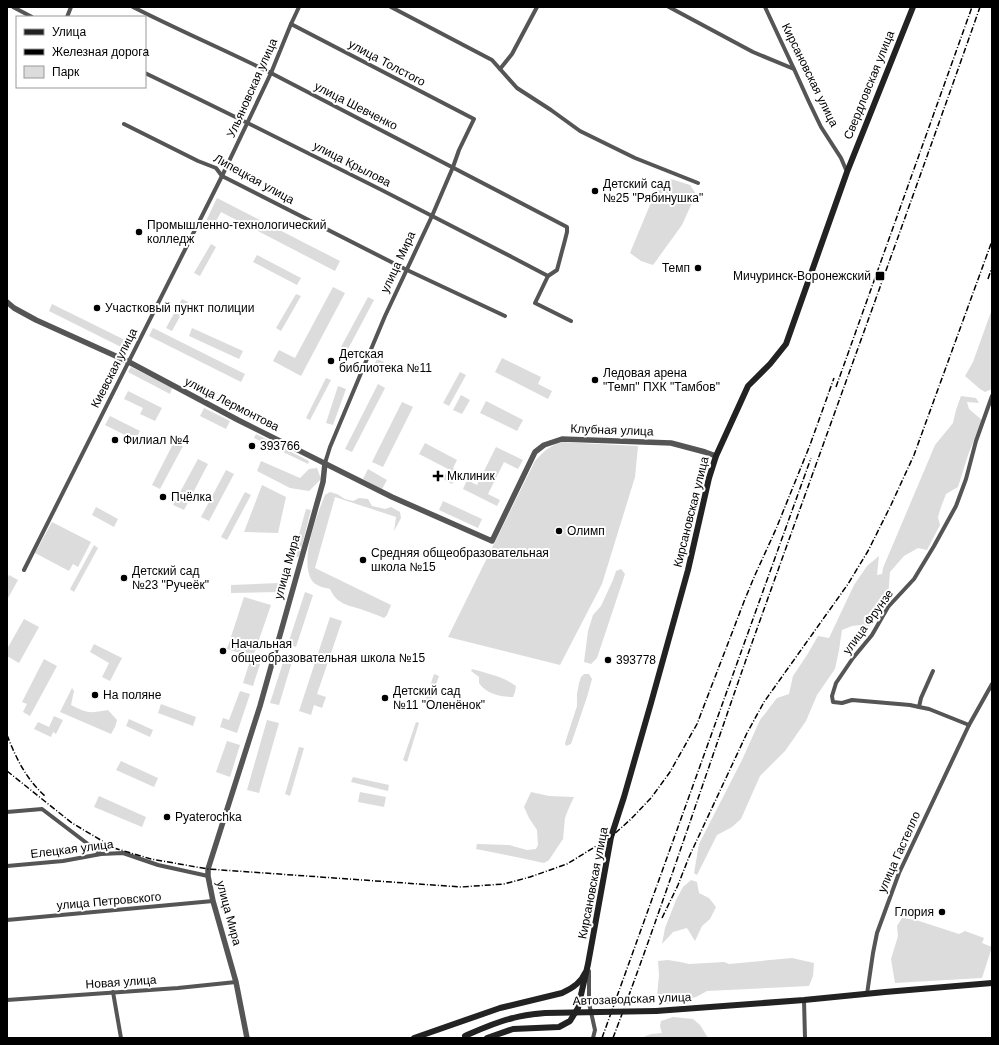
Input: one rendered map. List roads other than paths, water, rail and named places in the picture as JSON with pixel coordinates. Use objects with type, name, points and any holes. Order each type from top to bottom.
[{"type":"main road","name":"Свердловская улица","points":[[846,172],[913,7]]},
{"type":"main road","name":"Кирсановская улица","points":[[588,964],[611,837],[652,703],[688,570],[709,478],[716,456],[748,386],[770,364],[786,344],[846,172]]},
{"type":"main road","points":[[414,1038],[500,1008],[562,993],[576,985],[583,977],[588,964]]},
{"type":"main road","points":[[487,1038],[513,1028],[559,1027],[570,1021],[578,1008],[588,964]]},
{"type":"main road","name":"Автозаводская улица","points":[[463,1037],[501,1021],[530,1014],[656,1011],[992,984]]},
{"type":"street","points":[[14,7],[30,16]]},
{"type":"street","name":"улица Шевченко","points":[[134,7],[271,72],[567,227],[557,270],[548,276]]},
{"type":"street","name":"Ульяновская улица","points":[[222,176],[248,123],[299,7]]},
{"type":"street","points":[[391,7],[492,60],[517,88],[551,110],[580,132],[635,158],[698,184]]},
{"type":"street","points":[[500,69],[512,54],[537,7]]},
{"type":"street","points":[[669,7],[753,52],[794,69]]},
{"type":"street","name":"Кирсановская улица","points":[[765,7],[821,128],[842,158],[846,172]]},
{"type":"street","name":"улица Толстого","points":[[291,24],[474,119]]},
{"type":"street","name":"улица Крылова","points":[[146,73],[248,123],[548,276]]},
{"type":"street","name":"улица Мира","points":[[247,1038],[236,982],[208,876],[210,859],[244,756],[278,644],[323,482],[330,447],[385,316],[432,216],[459,150],[474,119]]},
{"type":"street","name":"Липецкая улица","points":[[124,124],[198,161],[216,168],[222,176],[407,270],[505,316]]},
{"type":"street","name":"Киевская улица","points":[[24,570],[222,176]]},
{"type":"street","points":[[548,276],[535,303],[571,321]]},
{"type":"street","name":"улица Лермонтова","points":[[7,302],[14,308],[36,320],[129,362],[238,420],[392,497],[492,541]]},
{"type":"street","name":"улица Фрунзе","points":[[919,707],[852,700],[842,703],[834,702],[832,696],[836,683],[853,658],[872,636],[888,607],[914,579],[956,506],[966,479],[976,441],[992,396]]},
{"type":"street","name":"Клубная улица","points":[[492,541],[535,452],[544,445],[562,439],[671,444],[716,456]]},
{"type":"street","points":[[933,671],[921,698],[919,707],[929,709],[969,726]]},
{"type":"street","name":"улица Гастелло","points":[[867,994],[877,933],[897,879],[969,726],[992,684]]},
{"type":"street","points":[[7,812],[42,809],[101,854]]},
{"type":"street","name":"Елецкая улица","points":[[7,866],[63,861],[101,854],[123,853],[158,865],[208,876]]},
{"type":"street","name":"улица Петровского","points":[[7,920],[214,901]]},
{"type":"street","points":[[588,964],[589,1003],[595,1030],[593,1038]]},
{"type":"street","name":"Новая улица","points":[[7,1000],[178,988],[236,982]]},
{"type":"street","points":[[113,992],[121,1038]]},
{"type":"street","points":[[804,1000],[805,1038]]},
{"type":"railway","points":[[836,387],[972,7]]},
{"type":"railway","points":[[613,1038],[665,894],[748,654],[980,7]]},
{"type":"railway","points":[[662,918],[747,733],[764,702],[848,584],[868,551],[891,505],[914,455],[992,241]]},
{"type":"railway","points":[[988,279],[992,267]]},
{"type":"railway","points":[[7,771],[72,823],[114,848],[151,859],[208,869],[461,887],[504,884],[567,864],[611,837],[651,798],[670,772],[697,724],[745,599],[776,529],[810,445],[834,378]]},
{"type":"railway","points":[[602,1038],[811,458]]},
{"type":"railway","points":[[7,735],[22,768],[32,783],[45,796]]},
{"type":"place","name":"Детский сад №25 \"Рябинушка\"","points":[[595,191]]},
{"type":"place","name":"Промышленно-технологический колледж","points":[[139,232]]},
{"type":"place","name":"Темп","points":[[698,268]]},
{"type":"place","name":"Мичуринск-Воронежский","points":[[880,276]]},
{"type":"place","name":"Участковый пункт полиции","points":[[97,308]]},
{"type":"place","name":"Детская библиотека №11","points":[[331,361]]},
{"type":"place","name":"Ледовая арена \"Темп\" ПХК \"Тамбов\"","points":[[595,380]]},
{"type":"place","name":"Филиал №4","points":[[115,440]]},
{"type":"place","name":"393766","points":[[252,446]]},
{"type":"place","name":"Мклиник","points":[[438,476]]},
{"type":"place","name":"Пчёлка","points":[[163,497]]},
{"type":"place","name":"Олимп","points":[[559,531]]},
{"type":"place","name":"Средняя общеобразовательная школа №15","points":[[363,560]]},
{"type":"place","name":"Детский сад №23 \"Ручеёк\"","points":[[124,578]]},
{"type":"place","name":"Начальная общеобразовательная школа №15","points":[[223,651]]},
{"type":"place","name":"393778","points":[[608,660]]},
{"type":"place","name":"На поляне","points":[[95,695]]},
{"type":"place","name":"Детский сад №11 \"Оленёнок\"","points":[[385,698]]},
{"type":"place","name":"Pyaterochka","points":[[167,817]]},
{"type":"place","name":"Глория","points":[[942,912]]}]
